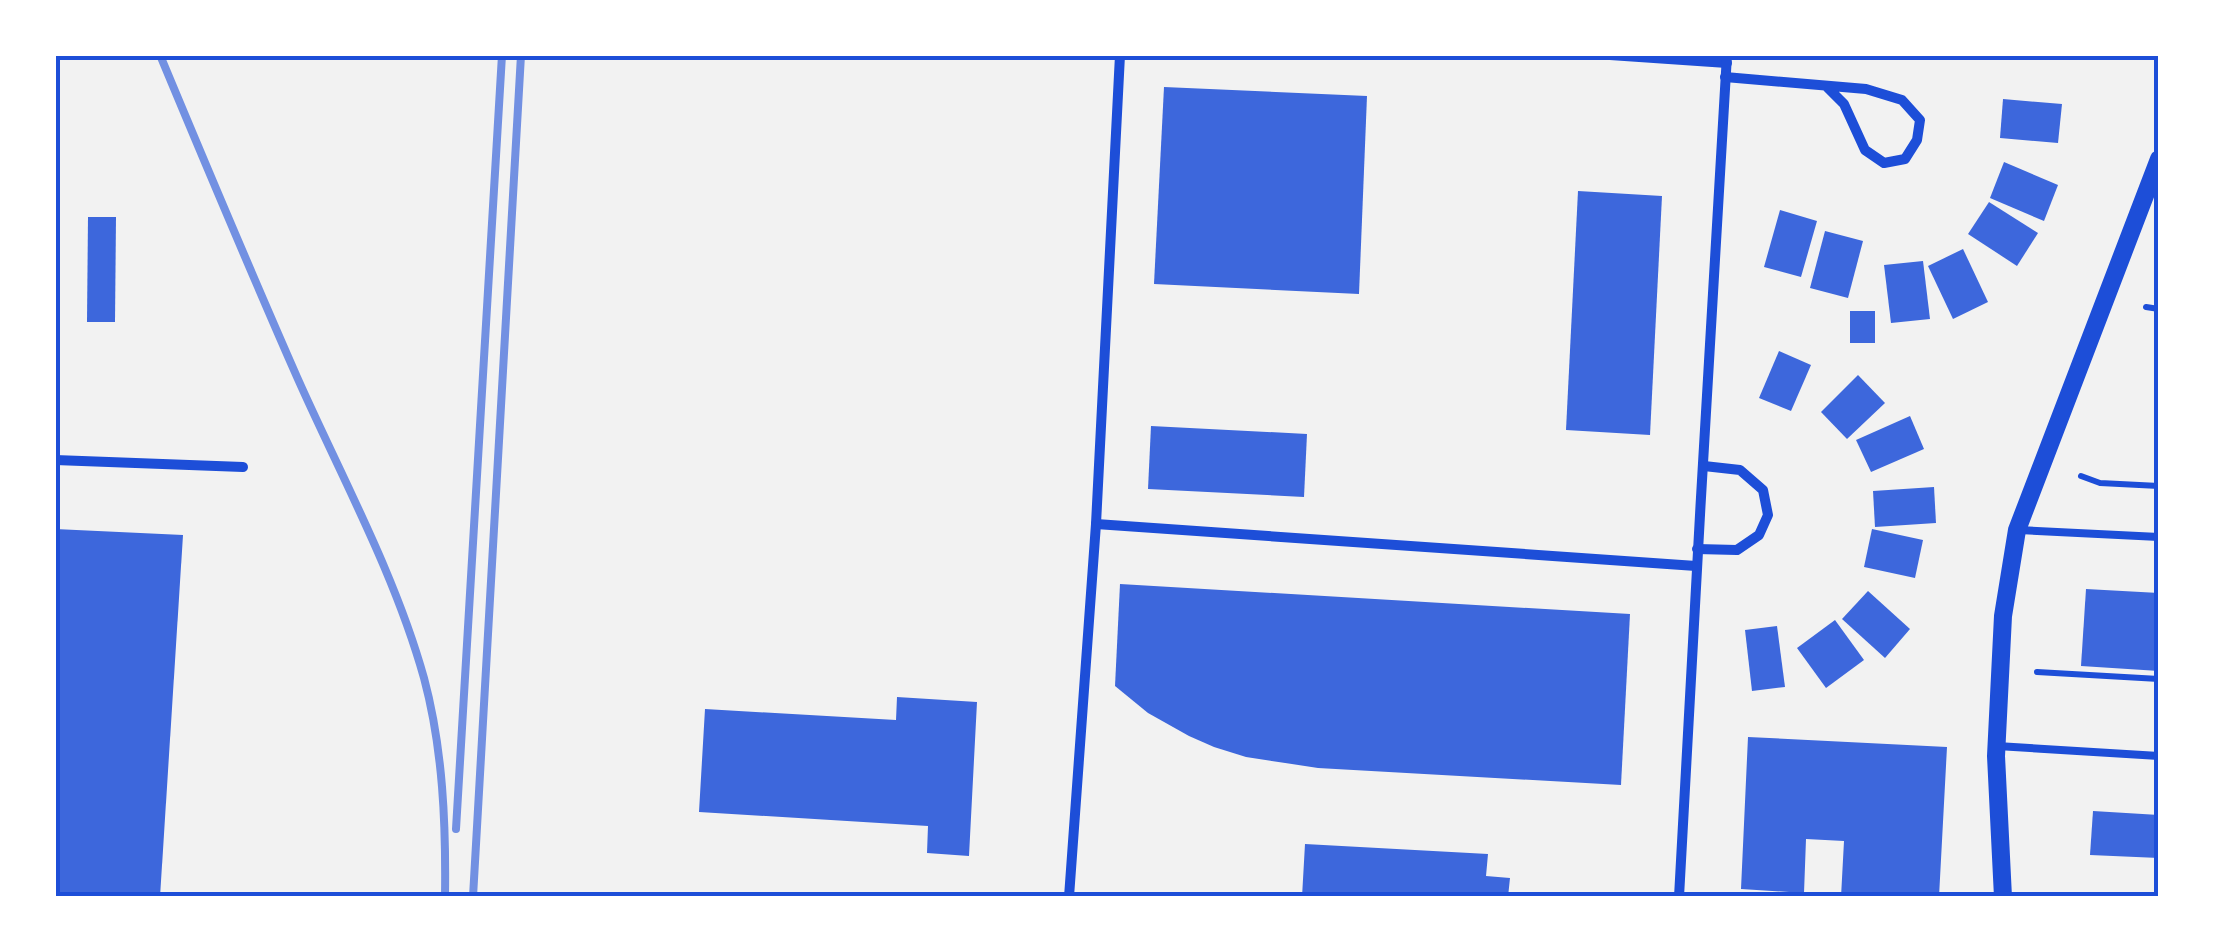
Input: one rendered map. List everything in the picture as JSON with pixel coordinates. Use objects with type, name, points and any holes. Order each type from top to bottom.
[{"type":"street","points":[[1069,897],[1096,524],[1120,55]]},
{"type":"street","points":[[1610,55],[1727,59],[1679,897]]},
{"type":"street","points":[[1726,77],[1828,86],[1866,90],[1902,100],[1920,120],[1916,140],[1905,159],[1884,163],[1865,150],[1844,104],[1828,86]]},
{"type":"street","points":[[2003,897],[1997,746],[2003,616],[2017,530],[2159,160]]},
{"type":"street","points":[[55,460],[243,467]]},
{"type":"street","points":[[1697,549],[1737,550],[1760,535],[1768,515],[1763,490],[1740,470],[1704,466]]},
{"type":"street","points":[[1096,524],[1696,566]]},
{"type":"lane","points":[[2017,530],[2159,537]]},
{"type":"lane","points":[[1997,746],[2159,756]]},
{"type":"path","points":[[2146,306],[2159,309]]},
{"type":"path","points":[[2081,476],[2100,483],[2159,486]]},
{"type":"path","points":[[2037,672],[2159,679]]},
{"type":"building","points":[[1164,87],[1367,96],[1359,294],[1154,284]]},
{"type":"building","points":[[2003,99],[2062,104],[2058,143],[2000,138]]},
{"type":"building","points":[[2004,162],[2058,185],[2044,221],[1990,198]]},
{"type":"building","points":[[1578,191],[1662,196],[1650,435],[1566,430]]},
{"type":"building","points":[[1989,202],[2038,233],[2017,266],[1968,234]]},
{"type":"building","points":[[1780,210],[1817,221],[1801,277],[1764,267]]},
{"type":"building","points":[[88,217],[116,217],[115,322],[87,322]]},
{"type":"building","points":[[1825,231],[1863,241],[1848,298],[1810,288]]},
{"type":"building","points":[[1963,249],[1988,302],[1953,319],[1928,266]]},
{"type":"building","points":[[1923,261],[1930,319],[1891,323],[1884,265]]},
{"type":"building","points":[[1850,311],[1875,311],[1875,343],[1850,343]]},
{"type":"building","points":[[1779,351],[1811,365],[1791,411],[1759,398]]},
{"type":"building","points":[[1858,375],[1885,403],[1847,439],[1821,412]]},
{"type":"building","points":[[1910,416],[1924,449],[1871,472],[1856,440]]},
{"type":"building","points":[[1151,426],[1307,434],[1304,497],[1148,489]]},
{"type":"building","points":[[1934,487],[1936,523],[1875,527],[1873,491]]},
{"type":"building","points":[[55,529],[183,535],[160,897],[55,897]]},
{"type":"building","points":[[1872,529],[1923,540],[1915,578],[1864,567]]},
{"type":"building","points":[[1120,584],[1630,614],[1621,785],[1318,768],[1246,757],[1214,747],[1148,713],[1115,686]]},
{"type":"building","points":[[2086,589],[2159,593],[2159,671],[2081,666]]},
{"type":"building","points":[[1868,591],[1910,629],[1885,658],[1842,619]]},
{"type":"building","points":[[1835,620],[1864,660],[1826,688],[1797,648]]},
{"type":"building","points":[[1777,626],[1785,687],[1752,691],[1745,630]]},
{"type":"building","points":[[897,697],[977,702],[969,856],[927,853],[928,826],[699,812],[705,709],[896,720]]},
{"type":"building","points":[[1748,737],[1947,747],[1939,897],[1841,897],[1844,841],[1806,839],[1804,893],[1741,889]]},
{"type":"building","points":[[2093,811],[2159,815],[2159,858],[2090,855]]},
{"type":"building","points":[[1305,844],[1488,854],[1486,876],[1510,878],[1508,897],[1302,897]]},
{"type":"railway","points":[[160,55],[297,377],[383,563],[412,639],[424,678],[439,759],[445,897]]},
{"type":"railway","points":[[456,829],[502,55]]},
{"type":"railway","points":[[473,897],[521,55]]}]
